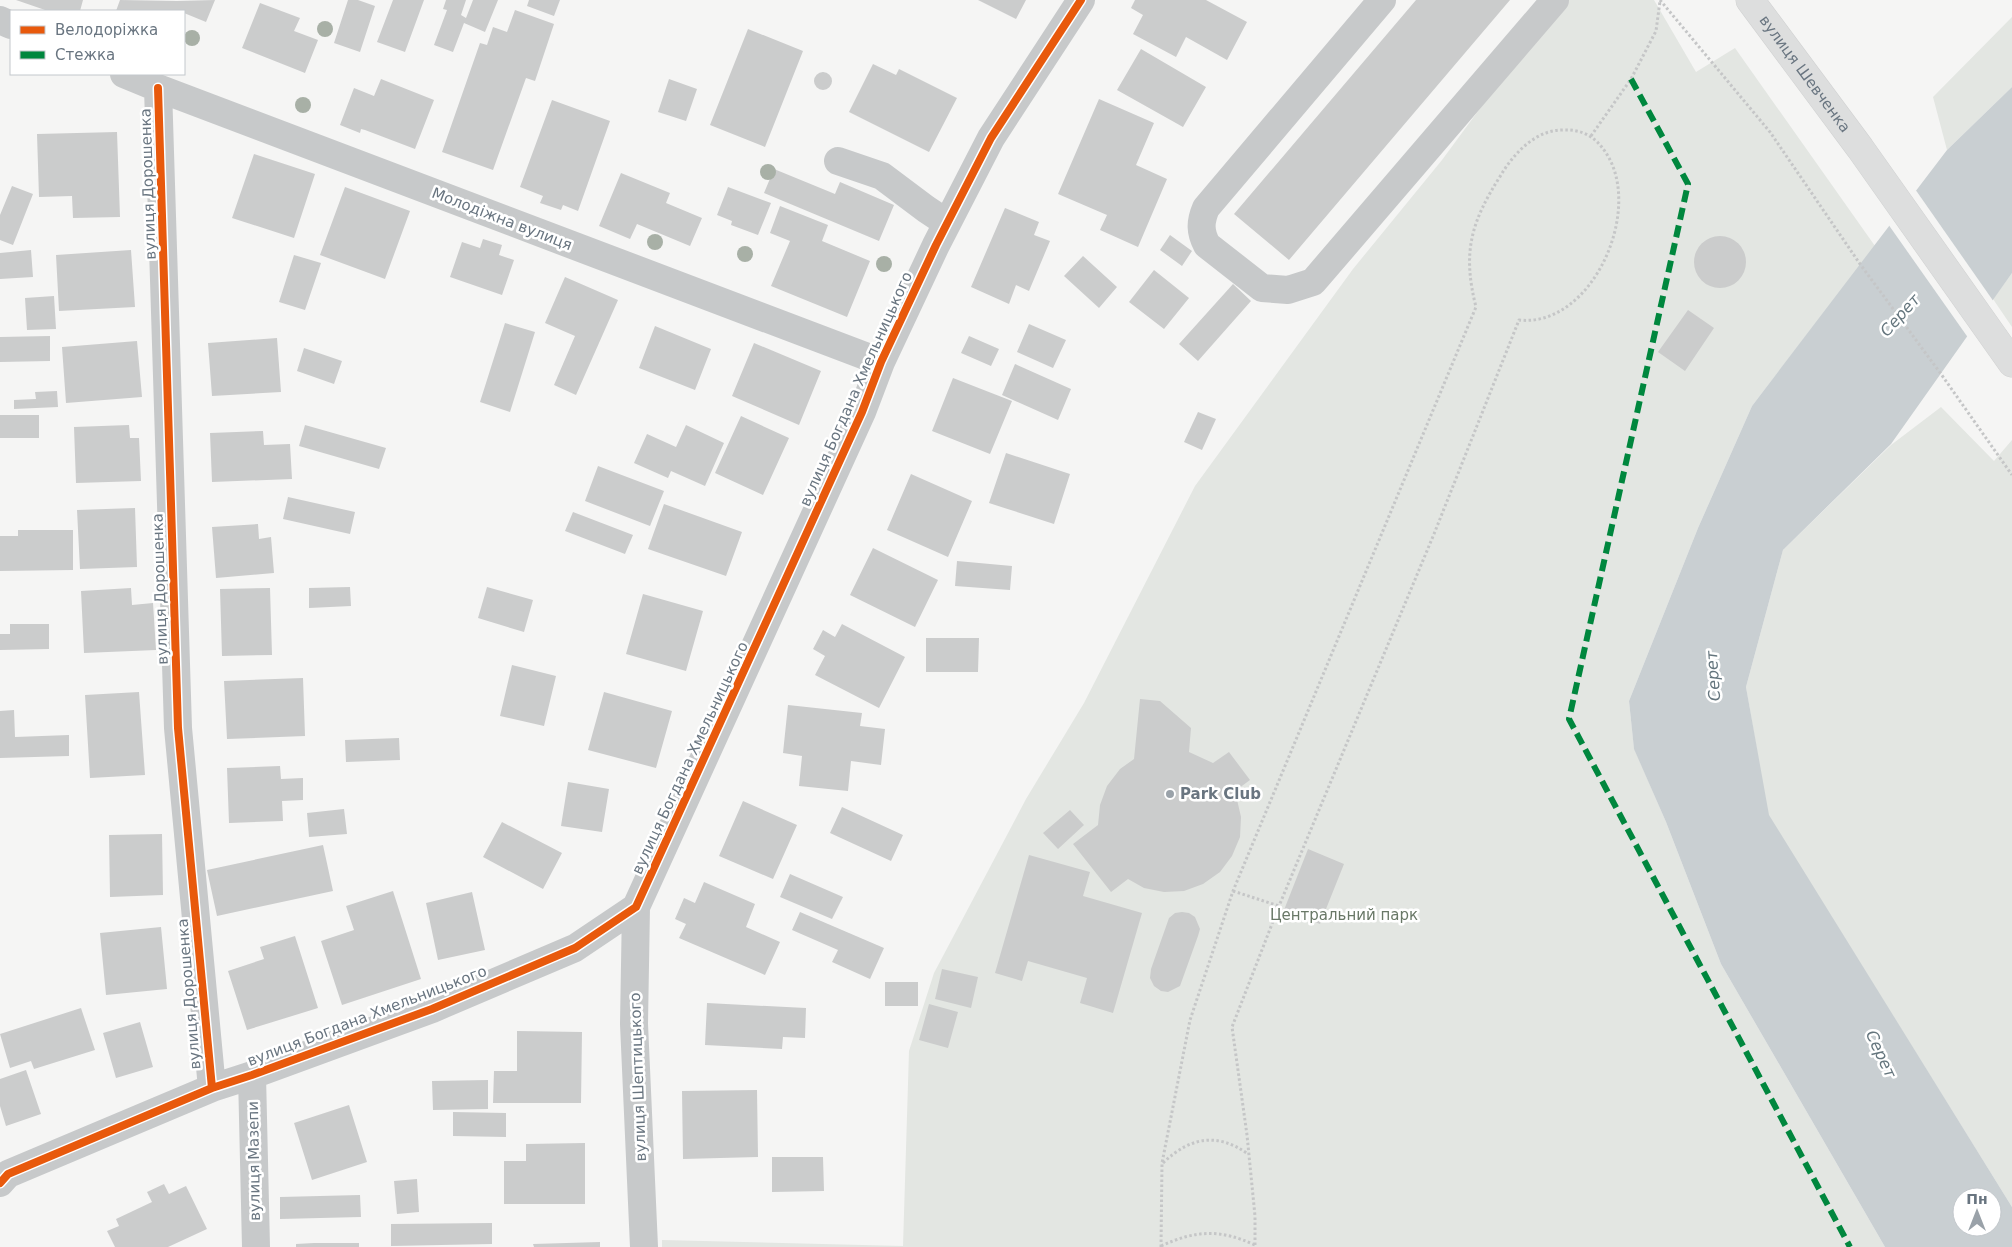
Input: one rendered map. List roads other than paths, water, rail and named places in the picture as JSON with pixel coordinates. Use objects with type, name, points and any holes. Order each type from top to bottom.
[{"type":"main road","name":"вулиця Шевченка","points":[[1750,0],[1860,148],[2012,363]]},
{"type":"street","name":"вулиця Богдана Хмельницького","points":[[3,1173],[212,1088],[432,1009],[575,948],[636,907],[862,412],[881,362],[947,223],[991,138],[1081,0]]},
{"type":"street","points":[[1382,0],[1206,208],[1202,217],[1202,236],[1207,245],[1262,288],[1288,290],[1313,282],[1555,0]]},
{"type":"street","name":"Молодіжна вулиця","points":[[126,75],[881,362]]},
{"type":"street","name":"вулиця Дорошенка","points":[[158,88],[178,728],[212,1088]]},
{"type":"street","points":[[838,161],[882,176],[947,223]]},
{"type":"street","name":"вулиця Шептицького","points":[[636,907],[634,1024],[644,1247]]},
{"type":"street","name":"вулиця Мазепи","points":[[252,1075],[256,1247]]},
{"type":"water","name":"Серет","points":[[2012,87],[2012,273],[1891,444],[1783,550],[1746,687],[1769,815],[2000,1187],[1952,1187],[1952,1237],[2002,1237],[2002,1191],[2012,1207],[2012,1247],[1885,1247],[1721,964],[1666,822],[1634,749],[1629,701],[1698,528],[1752,406],[1947,150]]},
{"type":"place","name":"Park Club","points":[[1170,794]]},
{"type":"park label","name":"Центральний парк","points":[[1344,915]]}]
